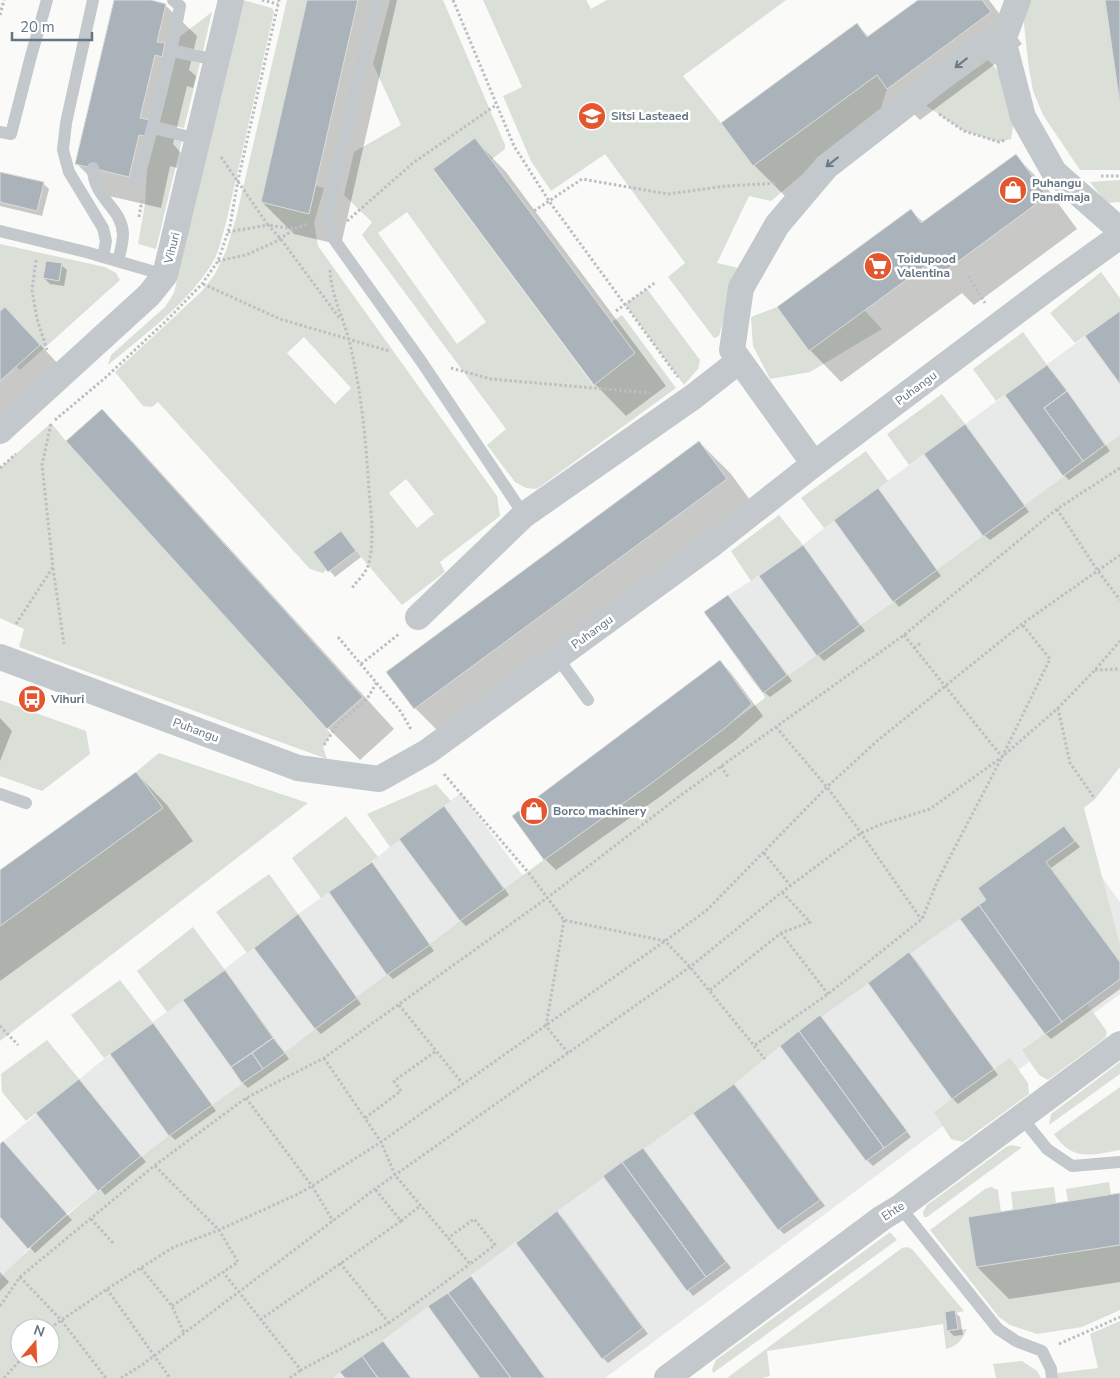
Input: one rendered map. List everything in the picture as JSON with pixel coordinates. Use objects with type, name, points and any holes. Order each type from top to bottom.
[{"type":"street","name":"Vihuri","points":[[0,431],[149,295],[165,275],[231,0]]},
{"type":"street","points":[[1018,0],[1003,40],[1023,117],[1054,172],[1120,230]]},
{"type":"street","points":[[814,464],[732,350],[741,288],[777,224],[826,167],[982,46],[1003,40]]},
{"type":"street","name":"Puhangu","points":[[0,657],[298,768],[379,780],[427,752],[711,545],[814,464],[1120,236]]},
{"type":"street","points":[[418,618],[524,515],[693,398],[740,361]]},
{"type":"street","name":"Ehte","points":[[667,1378],[1120,1044]]},
{"type":"lane","points":[[0,132],[11,134],[47,0]]},
{"type":"lane","points":[[93,0],[66,123],[63,150],[69,172],[104,228],[106,241],[103,257]]},
{"type":"lane","points":[[138,183],[172,51],[180,6],[173,0]]},
{"type":"lane","points":[[377,0],[326,218],[331,234],[421,361],[524,515]]},
{"type":"lane","points":[[172,51],[217,60]]},
{"type":"lane","points":[[153,128],[198,139]]},
{"type":"lane","points":[[93,168],[96,187],[120,218],[123,234],[118,261]]},
{"type":"lane","points":[[0,231],[165,275]]},
{"type":"lane","points":[[557,657],[588,700]]},
{"type":"lane","points":[[0,794],[26,803]]},
{"type":"lane","points":[[1022,1118],[1048,1149],[1072,1166],[1120,1162]]},
{"type":"lane","points":[[900,1208],[998,1329],[1016,1341],[1042,1351],[1052,1378]]},
{"type":"path","points":[[0,15],[4,0]]},
{"type":"path","points":[[262,0],[278,4]]},
{"type":"path","points":[[453,0],[514,146],[549,201],[693,398]]},
{"type":"path","points":[[915,98],[964,132],[999,142],[1033,135]]},
{"type":"path","points":[[198,139],[210,142],[268,225],[280,238],[342,321]]},
{"type":"path","points":[[534,211],[582,179],[668,194],[726,186],[814,181]]},
{"type":"path","points":[[218,261],[246,255],[280,238],[293,229],[326,218]]},
{"type":"path","points":[[228,232],[268,225],[293,229]]},
{"type":"path","points":[[41,241],[35,263],[32,290],[37,319],[47,350]]},
{"type":"path","points":[[616,311],[656,282]]},
{"type":"path","points":[[52,423],[42,464],[53,567],[64,644]]},
{"type":"path","points":[[0,1306],[20,1277],[154,1166],[246,1098],[324,1058],[547,898],[720,766],[904,635],[1057,509],[1120,468]]},
{"type":"path","points":[[1057,509],[1098,571],[1120,600]]},
{"type":"path","points":[[61,1320],[106,1289],[174,1247],[219,1230],[312,1186],[381,1142],[708,910],[827,787],[876,741],[1022,624],[1120,554]]},
{"type":"path","points":[[16,624],[53,567]]},
{"type":"path","points":[[361,664],[418,618]]},
{"type":"path","points":[[755,1045],[828,994],[922,920],[938,880],[1050,659],[1022,624]]},
{"type":"path","points":[[904,635],[1002,757]]},
{"type":"path","points":[[338,638],[401,712],[412,732]]},
{"type":"path","points":[[121,1378],[154,1356],[375,1189],[690,967],[782,892],[861,833],[930,808],[1002,757],[1058,708],[1120,641]]},
{"type":"path","points":[[914,648],[921,643]]},
{"type":"path","points":[[1095,670],[1120,670]]},
{"type":"path","points":[[323,748],[338,724],[367,698],[377,682]]},
{"type":"path","points":[[1058,708],[1070,763],[1095,798]]},
{"type":"path","points":[[776,727],[827,787],[922,920]]},
{"type":"path","points":[[720,766],[728,777]]},
{"type":"path","points":[[444,774],[528,872],[564,920],[665,941],[710,990],[765,1059]]},
{"type":"path","points":[[764,853],[791,886]]},
{"type":"path","points":[[710,990],[782,933],[810,922],[782,892]]},
{"type":"path","points":[[564,920],[546,1026],[568,1053]]},
{"type":"path","points":[[782,933],[828,994]]},
{"type":"path","points":[[398,1005],[463,1084]]},
{"type":"path","points":[[0,1026],[18,1045]]},
{"type":"path","points":[[366,1118],[402,1092],[394,1081],[436,1050]]},
{"type":"path","points":[[324,1058],[381,1142],[395,1175],[470,1264]]},
{"type":"path","points":[[246,1098],[312,1186],[333,1220]]},
{"type":"path","points":[[154,1166],[219,1230],[238,1262],[172,1306]]},
{"type":"path","points":[[375,1189],[401,1221]]},
{"type":"path","points":[[260,1320],[421,1205]]},
{"type":"path","points":[[91,1219],[113,1243]]},
{"type":"path","points":[[290,1378],[301,1370],[389,1323],[496,1245],[474,1219],[448,1238]]},
{"type":"path","points":[[340,1263],[389,1323]]},
{"type":"path","points":[[141,1268],[172,1306],[184,1333]]},
{"type":"path","points":[[223,1272],[301,1370]]},
{"type":"path","points":[[20,1277],[61,1320],[106,1378]]},
{"type":"path","points":[[106,1289],[170,1378]]},
{"type":"path","points":[[1042,1351],[1120,1317]]},
{"type":"path","points":[[4,1378],[13,1368]]},
{"type":"shaded area","points":[[243,0],[272,8],[274,12],[218,251],[205,275],[180,303],[151,330],[108,365],[111,355],[165,307],[174,293]]},
{"type":"shaded area","points":[[287,0],[307,0],[261,202],[309,214],[316,186],[324,188],[314,223],[318,246],[497,496],[500,516],[440,562],[445,572],[402,605],[341,531],[313,552],[326,570],[323,573],[310,569],[158,402],[152,407],[143,406],[115,372],[202,291],[215,274],[226,251],[236,218]],"holes":[[[304,337],[351,388],[335,404],[287,353]],[[406,479],[434,514],[417,528],[389,493]]]},
{"type":"shaded area","points":[[390,0],[443,0],[505,145],[505,149],[491,160],[433,170],[593,385],[635,353],[612,322],[622,315],[676,388],[537,489],[526,488],[515,482],[487,445],[506,429],[362,235],[372,222],[344,195],[354,152],[401,125],[373,64]],"holes":[[[407,212],[486,322],[457,344],[378,233]]]},
{"type":"shaded area","points":[[483,0],[586,0],[591,9],[607,0],[786,0],[683,76],[753,166],[877,75],[887,89],[881,108],[771,201],[749,196],[717,263],[738,268],[719,336],[714,338],[668,277],[685,263],[605,154],[551,191],[531,161],[503,96],[522,87]]},
{"type":"shaded area","points":[[1027,0],[1105,0],[1120,105],[1120,170],[1080,170],[1043,115],[1033,91],[1028,62],[1023,14]]},
{"type":"shaded area","points":[[212,12],[203,51],[176,45],[178,38]]},
{"type":"shaded area","points":[[174,57],[200,63],[184,128],[159,122]]},
{"type":"shaded area","points":[[988,60],[1002,75],[1013,126],[1011,139],[999,142],[964,131],[925,105]]},
{"type":"shaded area","points":[[155,134],[182,140],[156,249],[138,244],[145,204],[147,169]]},
{"type":"shaded area","points":[[1120,180],[1120,202],[1106,203],[1090,182]]},
{"type":"shaded area","points":[[0,244],[105,267],[116,273],[120,280],[20,370],[16,366],[40,345],[5,307],[0,311]]},
{"type":"shaded area","points":[[1101,272],[1120,298],[1120,311],[1075,343],[1050,313]]},
{"type":"shaded area","points":[[647,289],[700,360],[698,369],[684,385],[625,304]]},
{"type":"shaded area","points":[[777,307],[809,351],[864,310],[882,329],[810,372],[770,379],[753,346],[751,317]]},
{"type":"shaded area","points":[[1120,311],[1120,435],[937,570],[763,693],[753,682],[704,612],[803,545],[834,520]]},
{"type":"shaded area","points":[[1023,332],[1047,365],[996,401],[973,369]]},
{"type":"shaded area","points":[[942,394],[965,424],[909,465],[887,434]]},
{"type":"shaded area","points":[[51,423],[331,734],[323,747],[327,759],[19,647],[24,629],[0,618],[0,468]]},
{"type":"shaded area","points":[[1120,435],[1120,767],[1095,799],[1084,808],[1120,945],[1120,962],[1046,862],[1075,841],[1064,826],[978,888],[986,900],[780,1046],[734,1084],[557,1211],[332,1378],[0,1378],[0,1278],[60,1222],[157,1145],[765,698],[763,693],[893,602]]},
{"type":"shaded area","points":[[866,451],[888,481],[824,528],[801,498]]},
{"type":"shaded area","points":[[779,515],[803,545],[751,581],[731,551]]},
{"type":"shaded area","points":[[0,700],[86,731],[90,754],[42,791],[0,776]]},
{"type":"shaded area","points":[[159,753],[308,803],[0,1041],[0,926],[162,809],[136,772]]},
{"type":"shaded area","points":[[436,784],[451,801],[390,847],[367,814]]},
{"type":"shaded area","points":[[461,793],[523,876],[387,975],[285,1053],[141,1156],[67,1214],[28,1249],[0,1280],[0,1144],[110,1054],[298,914],[372,862],[399,839]]},
{"type":"shaded area","points":[[1049,804],[1120,902],[1120,994],[605,1378],[276,1378]]},
{"type":"shaded area","points":[[346,816],[378,857],[321,898],[292,858]]},
{"type":"shaded area","points":[[269,874],[298,914],[247,953],[216,912]]},
{"type":"shaded area","points":[[193,927],[225,970],[167,1012],[137,971]]},
{"type":"shaded area","points":[[120,980],[153,1023],[104,1058],[71,1015]]},
{"type":"shaded area","points":[[1087,1004],[1106,1030],[1105,1038],[1048,1080],[1039,1075],[1022,1050]]},
{"type":"shaded area","points":[[47,1040],[79,1079],[26,1121],[2,1092],[1,1074]]},
{"type":"shaded area","points":[[1010,1058],[1028,1083],[1029,1094],[963,1142],[951,1139],[934,1112]]},
{"type":"shaded area","points":[[1120,1062],[1120,1074],[1049,1125],[1051,1114]]},
{"type":"shaded area","points":[[1120,1087],[1120,1150],[1092,1155],[1083,1154],[1075,1153],[1061,1143],[1054,1134]]},
{"type":"shaded area","points":[[1011,1145],[1021,1148],[927,1217],[924,1217],[923,1212],[927,1205]]},
{"type":"shaded area","points":[[1109,1182],[1111,1195],[1068,1202],[1066,1189]]},
{"type":"shaded area","points":[[991,1187],[998,1190],[1001,1212],[968,1217],[976,1267],[1120,1245],[1120,1310],[1082,1327],[1037,1334],[1010,1325],[999,1317],[930,1230],[985,1189]]},
{"type":"shaded area","points":[[1054,1187],[1056,1203],[1013,1210],[1011,1192]]},
{"type":"shaded area","points":[[890,1232],[897,1240],[713,1373],[712,1369],[716,1360]]},
{"type":"shaded area","points":[[902,1248],[912,1249],[964,1311],[956,1313],[955,1310],[945,1312],[947,1331],[967,1329],[957,1344],[946,1349],[943,1324],[767,1351],[770,1376],[762,1378],[727,1378]]},
{"type":"shaded area","points":[[1120,1321],[1120,1378],[1058,1378],[1058,1373],[1098,1368],[1090,1334]]},
{"type":"shaded area","points":[[1022,1361],[1037,1371],[1041,1378],[996,1378],[993,1364]]},
{"type":"building","points":[[114,0],[151,0],[166,4],[157,42],[165,43],[162,57],[155,55],[140,118],[150,120],[146,136],[139,135],[129,177],[75,164]]},
{"type":"building","points":[[307,0],[358,0],[309,214],[261,202]]},
{"type":"building","points":[[918,0],[982,0],[991,12],[887,89],[877,75],[753,166],[721,123],[857,23],[867,37]]},
{"type":"building","points":[[1105,0],[1120,0],[1120,105]]},
{"type":"building","points":[[475,138],[635,353],[594,385],[433,169]]},
{"type":"building","points":[[1016,154],[1047,196],[941,274],[932,261],[809,351],[777,307],[911,209],[921,223]]},
{"type":"building","points":[[0,172],[44,182],[37,211],[0,202]]},
{"type":"building","points":[[46,261],[62,263],[59,281],[43,278]]},
{"type":"building","points":[[5,307],[40,345],[0,381],[0,311]]},
{"type":"building","points":[[1120,311],[1120,384],[1085,336]]},
{"type":"building","points":[[1047,365],[1067,391],[1044,408],[1083,461],[1063,476],[1005,395]]},
{"type":"building","points":[[1067,391],[1105,445],[1083,461],[1044,408]]},
{"type":"building","points":[[102,409],[363,697],[327,729],[66,441]]},
{"type":"building","points":[[965,424],[1025,506],[983,536],[924,454]]},
{"type":"building","points":[[699,441],[727,479],[414,709],[386,672]]},
{"type":"building","points":[[878,488],[937,570],[893,602],[834,520]]},
{"type":"building","points":[[341,531],[356,551],[328,572],[313,552]]},
{"type":"building","points":[[803,545],[860,625],[817,656],[759,576]]},
{"type":"building","points":[[728,595],[787,675],[763,693],[704,612]]},
{"type":"building","points":[[720,660],[752,704],[725,728],[649,785],[544,860],[512,816]]},
{"type":"building","points":[[136,772],[163,808],[0,926],[0,870]]},
{"type":"building","points":[[444,806],[504,889],[460,921],[399,839]]},
{"type":"building","points":[[1064,826],[1075,841],[1046,862],[1120,962],[1120,979],[1062,1022],[979,905],[986,900],[978,888]]},
{"type":"building","points":[[372,862],[430,945],[387,975],[329,892]]},
{"type":"building","points":[[979,905],[1062,1022],[1045,1034],[960,919]]},
{"type":"building","points":[[298,914],[357,998],[315,1029],[254,948]]},
{"type":"building","points":[[909,952],[994,1069],[952,1099],[868,983]]},
{"type":"building","points":[[225,970],[273,1038],[231,1067],[183,1000]]},
{"type":"building","points":[[820,1015],[907,1131],[884,1148],[799,1031]]},
{"type":"building","points":[[153,1023],[212,1105],[169,1136],[110,1054]]},
{"type":"building","points":[[799,1031],[884,1148],[866,1161],[780,1046]]},
{"type":"building","points":[[273,1038],[285,1053],[263,1069],[252,1053]]},
{"type":"building","points":[[252,1053],[263,1069],[242,1083],[231,1067]]},
{"type":"building","points":[[79,1079],[141,1156],[98,1191],[36,1113]]},
{"type":"building","points":[[734,1084],[820,1200],[778,1230],[693,1113]]},
{"type":"building","points":[[3,1141],[67,1214],[28,1249],[0,1217],[0,1144]]},
{"type":"building","points":[[643,1148],[726,1262],[706,1277],[622,1162]]},
{"type":"building","points":[[622,1162],[706,1277],[687,1291],[603,1176]]},
{"type":"building","points":[[1120,1193],[1120,1245],[976,1267],[968,1217]]},
{"type":"building","points":[[557,1211],[643,1328],[602,1359],[516,1243]]},
{"type":"building","points":[[471,1276],[545,1378],[511,1378],[448,1293]]},
{"type":"building","points":[[448,1293],[511,1378],[480,1378],[428,1306]]},
{"type":"building","points":[[955,1310],[958,1329],[947,1331],[945,1312]]},
{"type":"building","points":[[383,1341],[411,1378],[378,1378],[362,1356]]},
{"type":"building","points":[[362,1356],[378,1378],[345,1378],[340,1372]]},
{"type":"place","name":"Sitsi Lasteaed","points":[[592,116]]},
{"type":"place","name":"Puhangu Pandimaja","points":[[1013,190]]},
{"type":"place","name":"Toidupood Valentina","points":[[878,266]]},
{"type":"place","name":"Vihuri","points":[[32,699]]},
{"type":"place","name":"Borco machinery","points":[[534,811]]}]
